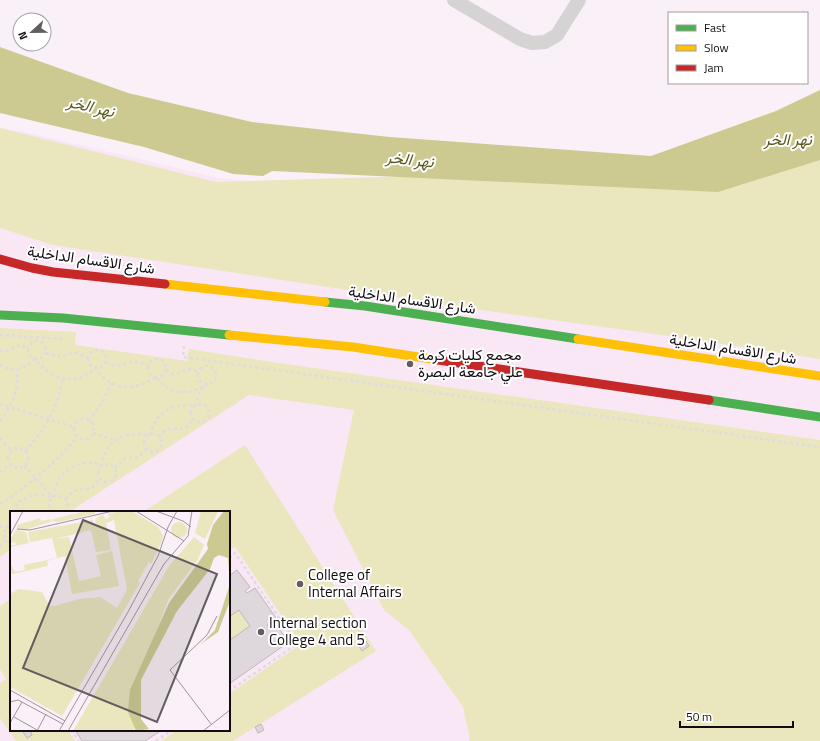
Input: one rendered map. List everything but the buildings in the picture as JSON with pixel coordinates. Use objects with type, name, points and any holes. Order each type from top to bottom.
[{"type":"street","points":[[454,0],[520,39],[532,43],[545,42],[556,35],[579,0]]},
{"type":"street","name":"شارع الاقسام الداخلية","points":[[0,260],[53,272],[365,306],[820,376]]},
{"type":"street","points":[[0,315],[63,318],[353,348],[820,417]]},
{"type":"path","points":[[186,331],[183,357],[820,447]]},
{"type":"path","points":[[46,353],[45,345],[37,339],[31,343],[28,348],[29,354],[47,371],[54,376],[63,379],[71,380],[80,378],[89,374],[95,368],[100,368],[106,362]]},
{"type":"path","points":[[0,350],[7,351],[19,345],[28,348]]},
{"type":"path","points":[[106,362],[105,355],[101,351],[92,352],[88,358],[88,363],[95,368],[99,374],[112,383],[120,386],[130,387],[148,382],[162,375],[166,370]]},
{"type":"path","points":[[46,353],[52,356],[60,357],[76,353],[88,358]]},
{"type":"path","points":[[0,365],[11,370],[17,370],[25,367],[36,359],[41,358],[46,353]]},
{"type":"path","points":[[199,372],[190,368],[173,374],[166,370],[164,362],[159,359],[153,359],[148,366],[149,372],[166,387],[178,392],[186,393],[213,382],[216,377],[216,371],[209,366],[203,366],[199,372],[200,379],[207,384]]},
{"type":"path","points":[[209,366],[210,360]]},
{"type":"path","points":[[106,362],[119,366],[130,362],[136,362],[148,366]]},
{"type":"path","points":[[0,421],[10,407],[17,389],[17,370]]},
{"type":"path","points":[[25,451],[39,436],[50,420],[58,400],[63,379]]},
{"type":"path","points":[[89,421],[102,403],[112,383]]},
{"type":"path","points":[[52,511],[49,505],[60,478],[73,467],[89,462],[102,465],[110,464],[116,470],[116,476],[112,481],[106,482],[100,479],[98,472],[102,465],[106,451],[115,440],[132,434],[141,433],[150,435],[156,435],[159,437],[162,444],[160,449],[152,452],[146,449],[144,442],[147,436],[150,435],[152,427],[156,421],[166,410],[173,407],[195,406],[200,404],[205,406],[209,411],[207,419],[202,422],[196,421],[193,419],[191,412],[195,406],[199,393],[207,384]]},
{"type":"path","points":[[0,404],[74,427]]},
{"type":"path","points":[[159,437],[169,428],[186,428],[193,419]]},
{"type":"path","points":[[82,420],[89,421],[93,425],[93,433],[90,438],[83,440],[77,437],[74,432],[76,423],[82,420]]},
{"type":"path","points":[[93,433],[115,440]]},
{"type":"path","points":[[0,504],[35,478],[62,455],[77,437]]},
{"type":"path","points":[[0,438],[11,450]]},
{"type":"path","points":[[19,448],[25,451],[28,457],[24,466],[18,468],[11,466],[8,457],[11,450],[19,448]]},
{"type":"path","points":[[115,468],[124,458],[134,459],[146,449]]},
{"type":"path","points":[[0,472],[10,464]]},
{"type":"path","points":[[24,466],[53,497]]},
{"type":"path","points":[[66,499],[69,494],[76,490],[92,488],[100,479]]},
{"type":"path","points":[[12,511],[20,501],[36,495],[53,497],[61,496],[66,499],[68,506],[65,511]]},
{"type":"path","points":[[10,513],[9,527],[4,535],[6,540],[10,542]]},
{"type":"path","points":[[0,526],[9,527]]},
{"type":"path","points":[[0,547],[6,540]]},
{"type":"path","points":[[230,557],[235,553],[297,644],[230,689]]},
{"type":"path","points":[[72,731],[79,741]]},
{"type":"path","points":[[156,741],[171,731]]},
{"type":"shaded area","name":"مجمع كليات كرمة علي جامعة البصرة","points":[[0,128],[29,133],[219,178],[454,200],[820,190],[820,741],[0,741]]},
{"type":"shaded area","points":[[0,128],[216,182],[789,165],[820,144],[820,359],[697,340],[453,306],[53,245],[0,228]]},
{"type":"shaded area","points":[[0,328],[76,332],[75,345],[187,361],[189,349],[820,440],[820,741],[469,741],[470,738],[463,707],[409,630],[384,610],[333,510],[354,410],[249,395],[71,511],[10,511],[10,550],[0,557]]},
{"type":"shaded area","points":[[245,445],[376,651],[233,741],[161,741],[176,731],[230,731],[230,693],[301,644],[235,547],[230,550],[230,511],[145,511]]},
{"type":"shaded area","points":[[10,600],[10,731],[69,731],[75,741],[16,741],[0,718],[0,683],[6,679],[0,669],[0,606]]},
{"type":"shaded area","points":[[239,610],[250,626],[230,640],[230,616]]},
{"type":"water","name":"نهر الخر","points":[[0,47],[128,93],[252,122],[390,137],[651,156],[776,111],[820,90],[820,160],[718,192],[272,171],[263,176],[233,174],[144,147],[0,113]]},
{"type":"traffic: fast","points":[[325,302],[365,306],[578,339]]},
{"type":"traffic: fast","points":[[0,315],[63,318],[229,335]]},
{"type":"traffic: fast","points":[[709,400],[820,417]]},
{"type":"traffic: slow","points":[[165,284],[325,302]]},
{"type":"traffic: slow","points":[[229,335],[353,347],[438,360]]},
{"type":"traffic: slow","points":[[578,339],[820,376]]},
{"type":"traffic: jam","points":[[0,259],[53,272],[165,284]]},
{"type":"traffic: jam","points":[[438,360],[709,400]]},
{"type":"place","name":"مجمع كليات كرمة علي جامعة البصرة","points":[[410,364]]},
{"type":"place","name":"College of Internal Affairs","points":[[300,584]]},
{"type":"place","name":"Internal section College 4 and 5","points":[[261,632]]}]
